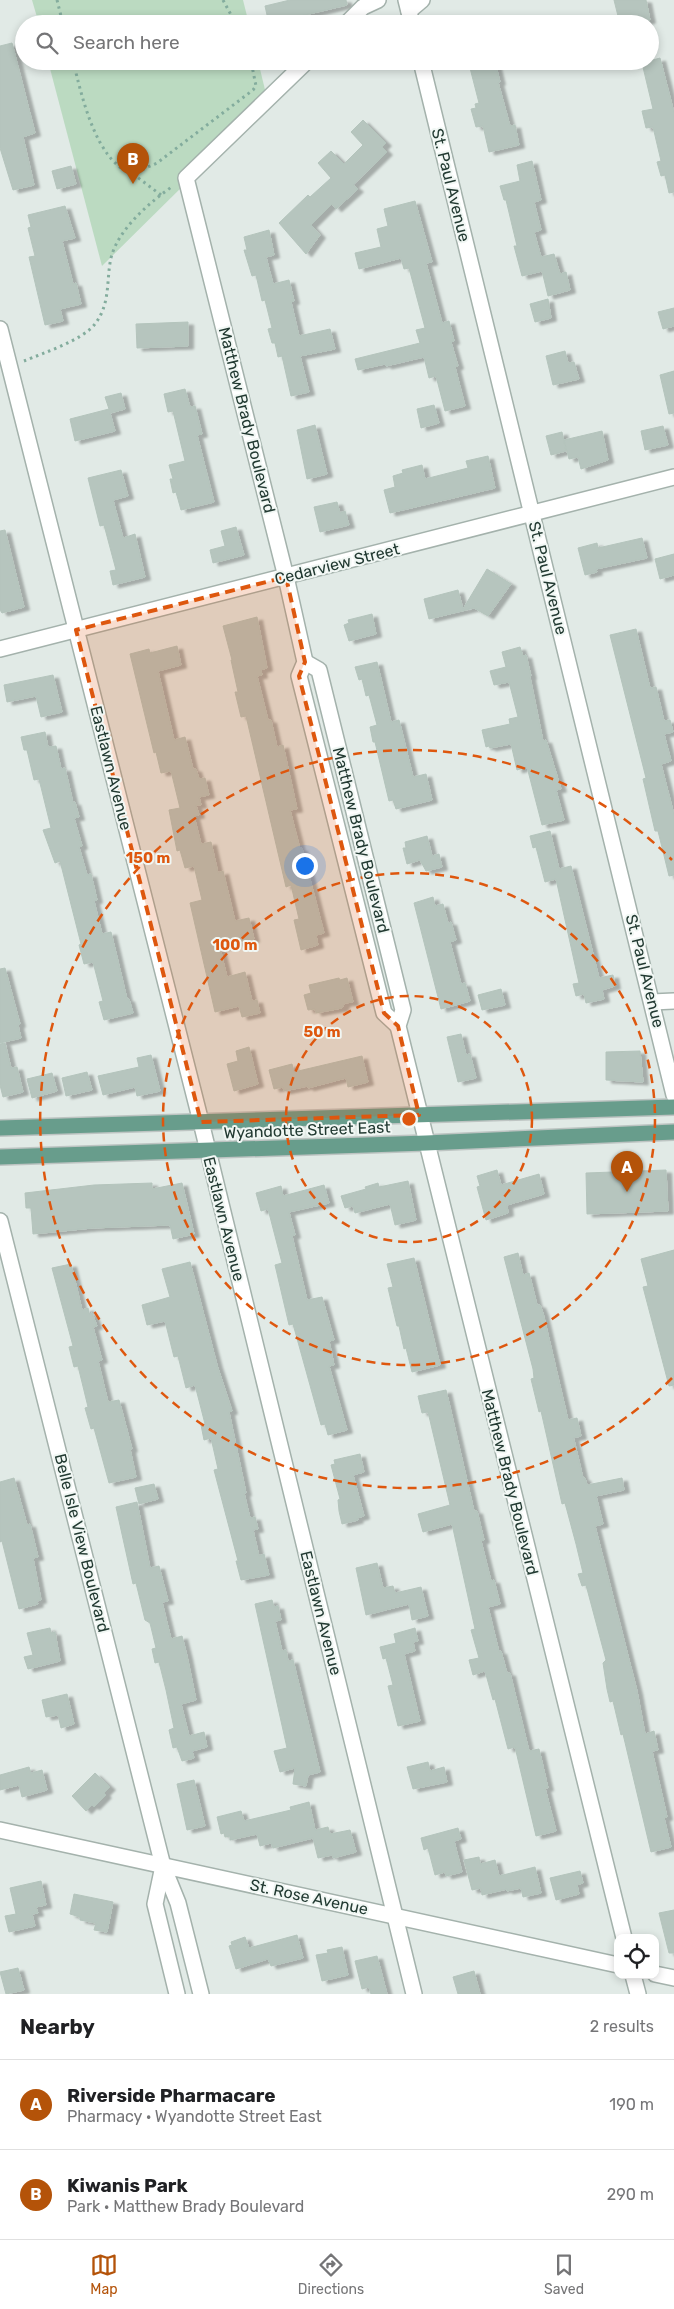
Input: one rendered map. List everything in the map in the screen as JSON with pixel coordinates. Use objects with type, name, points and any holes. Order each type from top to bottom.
[{"type":"main road","name":"Wyandotte Street East","points":[[0,1128],[674,1107]]},
{"type":"main road","name":"Wyandotte Street East","points":[[0,1157],[426,1144],[674,1132]]},
{"type":"street","points":[[355,15],[363,7],[378,0]]},
{"type":"street","points":[[409,12],[422,0]]},
{"type":"street","points":[[186,178],[298,70]]},
{"type":"street","name":"St. Paul Avenue","points":[[423,70],[674,1095]]},
{"type":"street","name":"Matthew Brady Boulevard","points":[[186,178],[286,577],[305,662],[299,676],[381,1003],[384,1013],[398,1026]]},
{"type":"street","name":"Eastlawn Avenue","points":[[0,329],[201,1122],[414,1994]]},
{"type":"street","name":"Cedarview Street","points":[[0,648],[286,577],[674,477]]},
{"type":"street","name":"Matthew Brady Boulevard","points":[[305,662],[319,670],[403,1010],[398,1026],[419,1115],[623,1934]]},
{"type":"street","points":[[652,1002],[674,1001]]},
{"type":"street","name":"Belle Isle View Boulevard","points":[[0,1221],[163,1866],[178,1903],[201,1994]]},
{"type":"street","name":"St. Rose Avenue","points":[[0,1830],[614,1964]]},
{"type":"street","name":"Belle Isle View Boulevard","points":[[163,1866],[155,1904],[177,1994]]},
{"type":"street","points":[[659,1975],[674,1978]]},
{"type":"street","points":[[634,1979],[638,1994]]},
{"type":"path","points":[[57,0],[61,15]]},
{"type":"path","points":[[223,0],[231,15]]},
{"type":"path","points":[[75,70],[86,114],[107,152],[125,171],[161,195]]},
{"type":"path","points":[[132,174],[157,163],[212,119],[253,90],[256,86],[253,70]]},
{"type":"path","points":[[21,362],[66,344],[95,325],[104,305],[110,283],[111,258],[116,243],[127,228],[161,195],[186,178]]},
{"type":"highlighted area","points":[[286,577],[305,662],[299,676],[384,1013],[398,1026],[419,1115],[201,1122],[76,630]]},
{"type":"green space","points":[[32,0],[243,0],[247,15],[36,15]]},
{"type":"green space","points":[[50,70],[260,70],[268,102],[102,266]]},
{"type":"building","points":[[290,0],[346,0],[347,5],[305,15],[267,15],[265,6]]},
{"type":"building","points":[[614,0],[646,0],[649,15],[618,15]]},
{"type":"building","points":[[12,43],[15,55],[15,70],[19,70],[35,133],[23,137],[34,185],[13,190],[0,148],[0,46]]},
{"type":"building","points":[[659,58],[674,113],[674,192],[669,193],[665,175],[661,176],[657,162],[661,161],[653,127],[646,128],[642,111],[653,109],[644,70],[659,70]]},
{"type":"building","points":[[471,70],[497,70],[500,82],[498,82],[510,126],[515,125],[519,145],[489,152],[483,126],[476,127],[471,109],[476,108],[475,104],[479,103]]},
{"type":"building","points":[[363,120],[386,143],[382,147],[387,152],[353,185],[358,189],[336,209],[332,204],[311,225],[320,235],[306,254],[279,223],[308,195],[310,197],[331,178],[318,163],[331,151],[344,164],[363,145],[351,132]]},
{"type":"building","points":[[532,161],[541,200],[534,202],[541,230],[534,232],[541,257],[554,254],[560,274],[566,272],[570,290],[548,296],[542,271],[522,276],[514,246],[517,246],[506,200],[504,200],[500,186],[520,181],[517,165]]},
{"type":"building","points":[[71,166],[76,184],[57,189],[52,171]]},
{"type":"building","points":[[415,201],[432,262],[426,263],[442,323],[449,321],[454,341],[451,342],[458,366],[455,367],[465,406],[445,411],[436,376],[429,378],[424,357],[358,370],[355,359],[420,343],[416,330],[425,328],[409,268],[404,269],[401,258],[359,269],[355,253],[381,247],[377,229],[388,226],[384,209]]},
{"type":"building","points":[[65,206],[75,238],[62,241],[73,284],[76,283],[81,304],[60,309],[63,321],[45,325],[29,257],[35,256],[28,228],[31,227],[28,215]]},
{"type":"building","points":[[269,230],[274,255],[266,257],[273,284],[289,280],[294,301],[291,302],[299,336],[330,329],[335,349],[300,356],[309,392],[291,396],[282,356],[278,357],[275,343],[272,343],[268,329],[272,328],[265,300],[262,301],[256,275],[252,276],[244,250],[247,250],[244,237]]},
{"type":"building","points":[[548,299],[551,318],[535,322],[530,304]]},
{"type":"building","points":[[674,308],[674,326],[663,329],[658,312]]},
{"type":"building","points":[[188,322],[188,346],[137,348],[136,324]]},
{"type":"building","points":[[565,351],[568,363],[574,362],[579,379],[553,385],[546,356]]},
{"type":"building","points":[[674,371],[674,413],[669,414],[660,375]]},
{"type":"building","points":[[185,389],[190,407],[195,406],[202,434],[197,435],[214,502],[181,510],[176,492],[173,493],[170,479],[173,479],[169,465],[185,461],[173,411],[168,412],[164,394]]},
{"type":"building","points":[[121,393],[125,409],[110,413],[115,431],[75,441],[70,419],[109,409],[105,397]]},
{"type":"building","points":[[434,405],[439,423],[421,428],[417,409]]},
{"type":"building","points":[[315,425],[327,474],[307,479],[297,430]]},
{"type":"building","points":[[663,426],[668,445],[645,450],[641,431]]},
{"type":"building","points":[[602,431],[608,460],[581,469],[578,457],[569,459],[564,440]]},
{"type":"building","points":[[562,432],[566,451],[551,455],[546,436]]},
{"type":"building","points":[[488,456],[495,488],[390,513],[384,490],[395,487],[393,476],[403,473],[402,470],[422,465],[425,479],[468,468],[466,461]]},
{"type":"building","points":[[121,470],[128,496],[113,500],[123,538],[135,534],[145,577],[113,585],[110,571],[116,570],[104,525],[100,526],[88,478]]},
{"type":"building","points":[[337,502],[340,513],[345,511],[349,525],[320,532],[314,507]]},
{"type":"building","points":[[236,527],[244,555],[213,563],[210,550],[225,546],[221,531]]},
{"type":"building","points":[[5,530],[24,607],[2,613],[0,610],[0,531]]},
{"type":"building","points":[[642,538],[647,558],[596,569],[597,572],[585,575],[578,548],[597,543],[598,548]]},
{"type":"building","points":[[674,554],[674,575],[660,579],[655,559]]},
{"type":"building","points":[[487,569],[511,584],[488,616],[474,608],[429,619],[424,599],[458,590],[463,609]]},
{"type":"building","points":[[372,614],[376,634],[349,641],[344,625],[349,623],[348,620]]},
{"type":"building","points":[[257,617],[267,668],[261,670],[262,675],[257,676],[268,720],[271,720],[277,747],[283,745],[297,809],[290,810],[324,933],[316,935],[318,945],[301,950],[294,920],[299,919],[291,885],[286,887],[246,716],[241,717],[235,692],[238,692],[232,660],[223,626]]},
{"type":"building","points":[[636,629],[650,688],[656,687],[664,721],[670,720],[673,732],[664,734],[671,761],[661,764],[674,815],[674,875],[669,876],[658,831],[655,831],[643,779],[646,778],[610,635]]},
{"type":"building","points":[[177,646],[181,665],[158,671],[174,740],[185,737],[193,769],[196,769],[199,779],[205,778],[209,795],[199,797],[201,805],[196,805],[199,815],[194,816],[201,844],[211,842],[218,873],[223,871],[235,921],[249,918],[254,939],[220,948],[227,977],[245,972],[252,1001],[257,1000],[260,1013],[242,1017],[239,1006],[215,1012],[190,903],[202,900],[194,866],[185,868],[180,850],[177,851],[169,810],[180,808],[171,771],[161,773],[156,752],[154,753],[130,654],[149,649],[150,653]]},
{"type":"building","points":[[520,647],[523,656],[526,655],[543,741],[546,740],[561,789],[556,790],[564,820],[542,825],[527,767],[517,770],[511,744],[486,747],[482,730],[510,724],[509,719],[518,717],[509,682],[494,685],[490,671],[506,667],[502,652]]},
{"type":"building","points":[[377,662],[391,722],[399,720],[413,777],[426,774],[432,800],[396,809],[393,800],[389,801],[370,727],[377,725],[369,695],[366,696],[362,679],[359,680],[355,667]]},
{"type":"building","points":[[53,675],[62,712],[41,717],[36,696],[7,702],[4,685]]},
{"type":"building","points":[[45,732],[48,747],[56,746],[61,769],[65,768],[73,803],[75,802],[79,817],[74,818],[82,846],[79,847],[87,875],[91,874],[97,900],[94,901],[102,934],[111,932],[127,999],[129,999],[133,1013],[104,1020],[99,1002],[103,1001],[93,962],[84,964],[79,945],[81,944],[60,861],[55,863],[43,830],[51,828],[39,779],[34,780],[27,750],[24,750],[21,737]]},
{"type":"building","points":[[550,831],[559,869],[571,866],[599,978],[613,975],[615,986],[602,990],[604,999],[586,1003],[584,994],[576,996],[573,984],[579,983],[556,879],[545,882],[536,847],[533,848],[530,836]]},
{"type":"building","points":[[427,836],[432,856],[439,854],[442,867],[426,871],[420,860],[407,864],[403,848],[406,848],[405,842]]},
{"type":"building","points":[[433,897],[435,906],[443,904],[448,923],[451,922],[456,940],[450,942],[461,984],[465,983],[470,1001],[441,1009],[414,903]]},
{"type":"building","points":[[5,968],[20,1024],[18,1025],[21,1038],[0,1043],[0,969]]},
{"type":"building","points":[[339,978],[340,980],[347,978],[353,1002],[345,1003],[342,1008],[316,1013],[315,1009],[308,1010],[304,995],[311,993],[309,985]]},
{"type":"building","points":[[501,989],[505,1005],[482,1010],[478,995]]},
{"type":"building","points":[[461,1034],[466,1055],[470,1054],[476,1078],[458,1082],[447,1037]]},
{"type":"building","points":[[5,1043],[11,1068],[17,1067],[23,1092],[3,1097],[0,1085],[0,1044]]},
{"type":"building","points":[[249,1047],[258,1084],[234,1091],[227,1064],[238,1061],[236,1051]]},
{"type":"building","points":[[640,1051],[643,1082],[606,1080],[606,1052]]},
{"type":"building","points":[[151,1055],[160,1091],[137,1096],[135,1087],[103,1095],[98,1076],[139,1067],[137,1058]]},
{"type":"building","points":[[362,1056],[368,1082],[348,1087],[346,1078],[308,1088],[308,1086],[284,1091],[283,1087],[274,1089],[269,1070],[292,1064],[294,1072]]},
{"type":"building","points":[[87,1072],[92,1090],[66,1096],[62,1078]]},
{"type":"building","points":[[52,1073],[57,1091],[32,1098],[27,1079]]},
{"type":"building","points":[[497,1170],[501,1185],[539,1174],[544,1194],[507,1205],[508,1213],[486,1220],[477,1187],[480,1186],[477,1176]]},
{"type":"building","points":[[666,1170],[668,1211],[587,1214],[586,1173]]},
{"type":"building","points":[[408,1181],[416,1220],[395,1225],[390,1204],[355,1213],[353,1206],[345,1208],[341,1196],[366,1189],[365,1187],[378,1183],[379,1187]]},
{"type":"building","points":[[152,1183],[152,1189],[182,1183],[194,1234],[173,1239],[170,1225],[92,1228],[33,1234],[31,1208],[26,1208],[25,1193],[94,1185]]},
{"type":"building","points":[[324,1185],[329,1203],[289,1212],[295,1235],[292,1236],[307,1300],[322,1297],[334,1340],[329,1341],[334,1365],[329,1366],[347,1430],[328,1435],[325,1424],[321,1425],[293,1324],[289,1325],[275,1265],[282,1263],[268,1209],[261,1211],[256,1193],[281,1186],[283,1196]]},
{"type":"building","points":[[674,1250],[674,1385],[669,1386],[643,1287],[648,1286],[641,1259]]},
{"type":"building","points":[[518,1253],[523,1275],[529,1273],[537,1305],[540,1305],[543,1313],[568,1420],[577,1418],[581,1436],[573,1438],[583,1478],[585,1478],[587,1485],[622,1478],[624,1490],[596,1496],[603,1524],[595,1526],[637,1691],[645,1734],[654,1731],[658,1750],[652,1751],[667,1817],[664,1818],[671,1847],[651,1852],[623,1734],[621,1735],[613,1701],[610,1702],[603,1663],[606,1660],[586,1585],[582,1586],[578,1574],[583,1573],[565,1503],[562,1504],[541,1411],[539,1412],[531,1379],[534,1378],[533,1369],[504,1257]]},
{"type":"building","points":[[414,1258],[440,1365],[412,1372],[399,1326],[397,1326],[388,1288],[393,1287],[387,1264]]},
{"type":"building","points":[[190,1262],[217,1365],[232,1411],[229,1412],[246,1493],[244,1493],[250,1518],[255,1517],[258,1529],[253,1530],[259,1556],[264,1554],[269,1575],[241,1580],[236,1561],[238,1561],[214,1470],[218,1469],[211,1438],[204,1440],[201,1425],[205,1424],[195,1385],[186,1388],[178,1356],[174,1357],[165,1321],[147,1325],[142,1305],[170,1297],[162,1269]]},
{"type":"building","points":[[71,1264],[82,1310],[88,1308],[89,1314],[92,1313],[97,1326],[93,1327],[102,1360],[98,1361],[108,1402],[119,1400],[132,1449],[130,1449],[136,1477],[109,1483],[94,1428],[91,1429],[85,1408],[88,1407],[78,1366],[74,1367],[69,1347],[73,1346],[52,1268]]},
{"type":"building","points":[[446,1390],[474,1511],[477,1511],[484,1540],[481,1541],[491,1581],[494,1580],[500,1604],[488,1607],[499,1652],[501,1651],[507,1673],[510,1673],[529,1751],[539,1749],[548,1788],[545,1788],[556,1831],[536,1836],[515,1747],[508,1749],[495,1699],[493,1700],[485,1671],[473,1675],[469,1660],[479,1658],[471,1630],[475,1629],[452,1524],[423,1532],[418,1514],[450,1505],[428,1412],[422,1413],[418,1396]]},
{"type":"building","points":[[360,1454],[364,1472],[353,1475],[364,1516],[357,1518],[358,1520],[342,1524],[338,1500],[340,1499],[331,1465],[335,1464],[334,1460]]},
{"type":"building","points":[[14,1478],[27,1525],[30,1524],[38,1557],[33,1558],[41,1600],[37,1601],[38,1604],[19,1609],[2,1541],[0,1542],[0,1482]]},
{"type":"building","points":[[154,1484],[158,1499],[139,1504],[135,1488]]},
{"type":"building","points":[[137,1502],[150,1568],[159,1566],[168,1601],[162,1602],[171,1639],[182,1636],[187,1656],[196,1700],[181,1704],[189,1736],[204,1732],[207,1747],[192,1751],[194,1758],[182,1761],[177,1747],[173,1748],[169,1730],[174,1728],[166,1690],[159,1662],[155,1663],[152,1649],[156,1648],[150,1623],[145,1620],[136,1583],[133,1584],[116,1507]]},
{"type":"building","points":[[377,1563],[383,1588],[393,1586],[395,1593],[421,1587],[428,1616],[412,1620],[409,1604],[366,1615],[356,1568]]},
{"type":"building","points":[[272,1600],[274,1607],[278,1606],[281,1620],[275,1621],[282,1651],[286,1650],[288,1661],[293,1660],[320,1772],[308,1775],[306,1786],[293,1784],[295,1768],[280,1772],[274,1751],[287,1748],[255,1604]]},
{"type":"building","points":[[50,1628],[51,1633],[55,1632],[60,1661],[28,1669],[24,1657],[33,1655],[27,1633]]},
{"type":"building","points":[[415,1628],[418,1641],[413,1642],[415,1651],[404,1654],[420,1721],[398,1726],[388,1686],[393,1685],[386,1658],[383,1659],[380,1647],[396,1643],[394,1634]]},
{"type":"building","points":[[67,1694],[74,1724],[61,1728],[58,1715],[46,1717],[42,1700]]},
{"type":"building","points":[[428,1762],[430,1771],[444,1767],[447,1782],[413,1789],[407,1767]]},
{"type":"building","points":[[29,1767],[31,1773],[42,1770],[47,1790],[22,1797],[19,1785],[0,1790],[0,1775]]},
{"type":"building","points":[[95,1773],[110,1787],[104,1793],[106,1795],[94,1807],[92,1805],[86,1811],[72,1796]]},
{"type":"building","points":[[194,1780],[205,1826],[187,1830],[177,1784]]},
{"type":"building","points":[[309,1802],[315,1830],[328,1827],[330,1834],[350,1830],[356,1852],[333,1858],[332,1855],[318,1858],[313,1838],[273,1848],[271,1843],[260,1846],[257,1834],[230,1840],[230,1836],[225,1837],[224,1833],[221,1834],[217,1817],[241,1811],[244,1821],[291,1810],[290,1807]]},
{"type":"building","points":[[458,1828],[461,1839],[454,1841],[462,1872],[446,1876],[445,1872],[435,1875],[428,1848],[424,1850],[421,1838]]},
{"type":"building","points":[[479,1857],[480,1864],[495,1860],[499,1876],[535,1867],[541,1893],[523,1897],[521,1888],[482,1895],[481,1888],[472,1890],[464,1860]]},
{"type":"building","points":[[580,1871],[583,1883],[577,1885],[579,1894],[556,1900],[550,1878]]},
{"type":"building","points":[[41,1881],[46,1905],[36,1907],[38,1913],[32,1914],[35,1926],[9,1932],[5,1916],[16,1914],[10,1888]]},
{"type":"building","points":[[74,1894],[113,1902],[107,1932],[94,1930],[96,1923],[80,1920],[80,1917],[70,1914]]},
{"type":"building","points":[[674,1910],[674,1953],[669,1953],[659,1913]]},
{"type":"building","points":[[297,1935],[303,1958],[271,1966],[268,1959],[236,1969],[229,1946],[232,1945],[231,1942],[245,1937],[249,1948]]},
{"type":"building","points":[[342,1947],[348,1975],[322,1981],[316,1955],[328,1953],[327,1950]]},
{"type":"building","points":[[377,1956],[387,1994],[371,1994],[369,1987],[362,1989],[355,1961]]},
{"type":"building","points":[[18,1968],[24,1990],[6,1994],[0,1972]]},
{"type":"building","points":[[474,1971],[480,1994],[458,1994],[453,1977]]},
{"type":"place","name":"Kiwanis Park","points":[[133,184]]},
{"type":"place","name":"Riverside Pharmacare","points":[[627,1192]]}]
